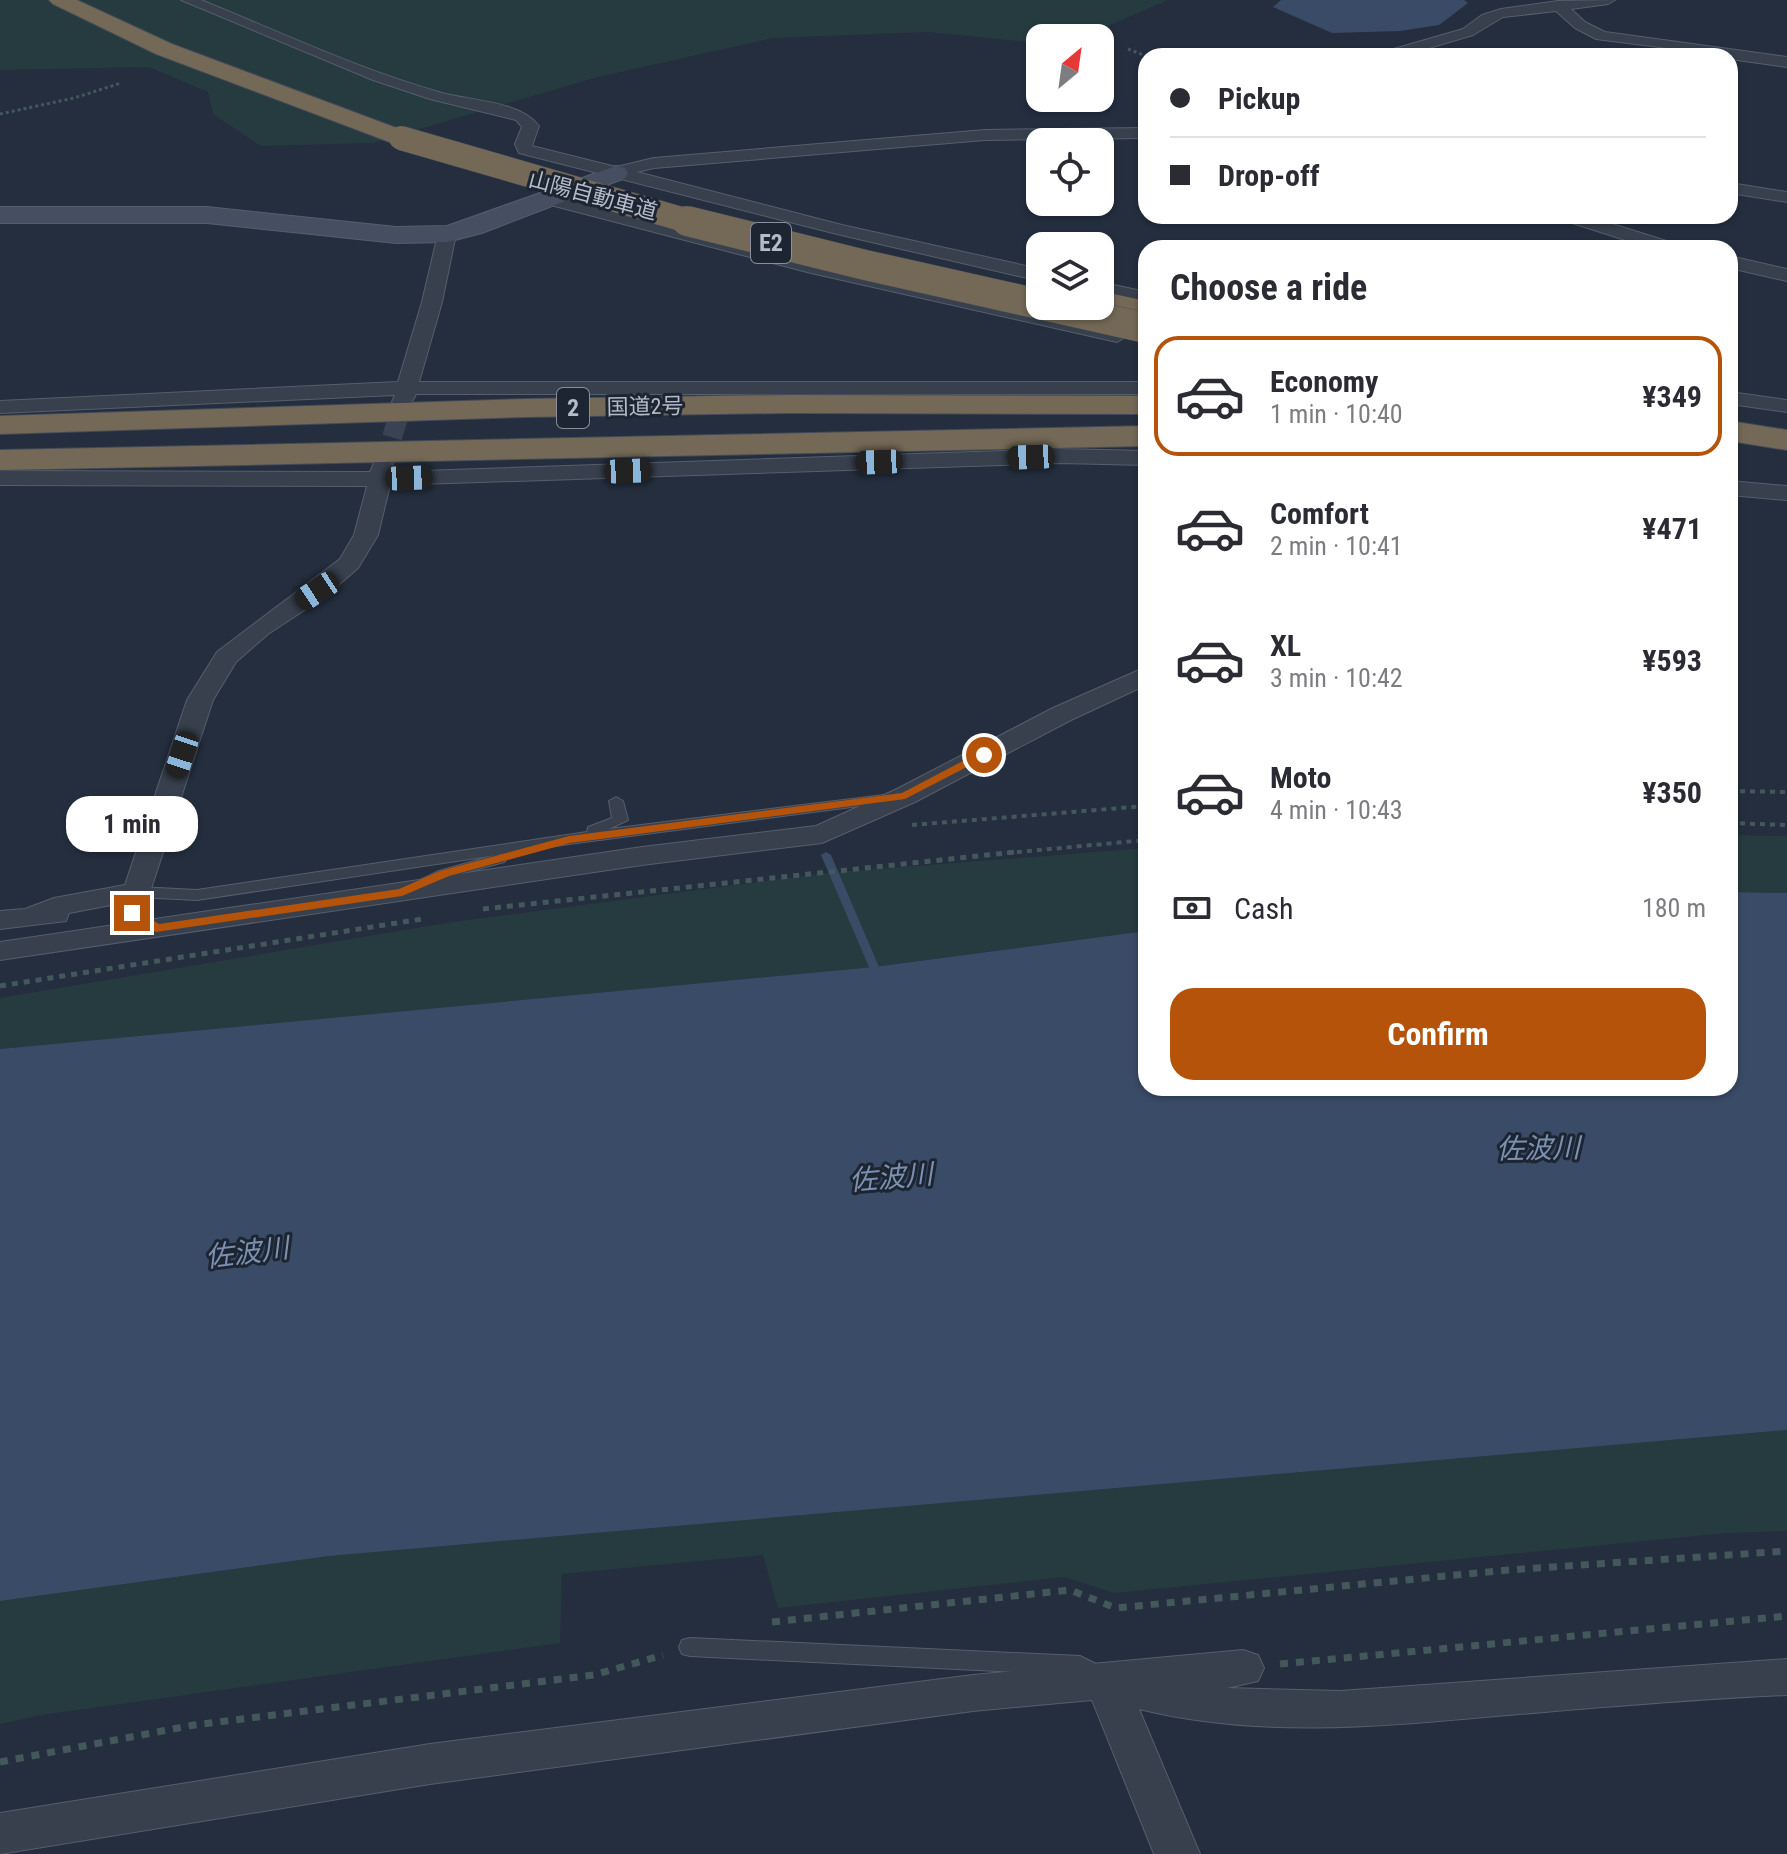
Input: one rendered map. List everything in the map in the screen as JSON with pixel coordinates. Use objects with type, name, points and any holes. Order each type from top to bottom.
[{"type":"highway","name":"山陽自動車道","points":[[58,0],[271,91],[406,131],[810,236],[1026,285]]},
{"type":"highway","name":"山陽自動車道","points":[[100,0],[406,131],[567,189],[775,244],[992,296],[1138,326]]},
{"type":"highway","points":[[189,34],[223,55]]},
{"type":"highway","points":[[1114,303],[1138,308]]},
{"type":"highway","name":"国道2号","points":[[0,425],[542,408],[788,404],[1138,405]]},
{"type":"highway","points":[[1738,414],[1787,422]]},
{"type":"highway","points":[[1738,430],[1787,432]]},
{"type":"highway","points":[[1738,431],[1787,440]]},
{"type":"highway","name":"国道2号","points":[[0,460],[1138,436]]},
{"type":"street","points":[[188,0],[379,77],[436,96],[513,113],[531,126],[523,144],[525,149],[599,165],[616,173],[841,230],[1026,272]]},
{"type":"street","points":[[1413,48],[1468,32],[1487,18],[1501,13],[1608,0]]},
{"type":"street","points":[[1558,5],[1595,34],[1685,48]]},
{"type":"street","points":[[1604,48],[1612,38]]},
{"type":"street","points":[[1738,55],[1787,62]]},
{"type":"street","points":[[1105,128],[1114,123],[1138,119]]},
{"type":"street","points":[[1114,133],[1138,133]]},
{"type":"street","points":[[0,215],[207,215],[396,235],[447,234],[473,228],[616,173],[654,163],[964,136],[1026,135]]},
{"type":"street","points":[[1738,189],[1787,197]]},
{"type":"street","points":[[549,199],[811,267],[1138,340]]},
{"type":"street","points":[[1594,224],[1644,240]]},
{"type":"street","points":[[404,395],[432,302],[447,234]]},
{"type":"street","points":[[1738,264],[1787,275]]},
{"type":"street","points":[[1114,291],[1138,296]]},
{"type":"street","points":[[0,407],[404,395],[1138,388]]},
{"type":"street","points":[[1738,399],[1787,406]]},
{"type":"street","points":[[0,478],[1060,456],[1138,458]]},
{"type":"street","points":[[36,915],[54,907],[138,892],[200,700],[226,657],[350,563],[366,535],[380,472]]},
{"type":"street","points":[[1738,489],[1787,493]]},
{"type":"street","points":[[0,951],[642,856],[822,834],[905,796],[1062,714],[1138,679]]},
{"type":"street","points":[[0,920],[36,915],[132,913],[156,928]]},
{"type":"street","points":[[0,1834],[430,1764],[973,1693],[1243,1668]]},
{"type":"street","points":[[1106,1682],[1172,1700],[1236,1710],[1339,1712],[1717,1679],[1787,1677]]},
{"type":"street","points":[[1106,1682],[1177,1854]]},
{"type":"lane","points":[[138,892],[197,895],[569,839],[905,796]]},
{"type":"lane","points":[[402,893],[444,874],[569,839],[620,820],[616,801]]},
{"type":"lane","points":[[690,1647],[1080,1666],[1106,1682]]},
{"type":"path","points":[[1128,49],[1138,53]]},
{"type":"path","points":[[0,114],[74,98],[121,83]]},
{"type":"path","points":[[1738,791],[1787,792]]},
{"type":"path","points":[[900,826],[1138,806]]},
{"type":"path","points":[[1738,823],[1787,825]]},
{"type":"path","points":[[468,911],[1138,841]]},
{"type":"path","points":[[0,986],[437,916]]},
{"type":"path","points":[[1243,1668],[1787,1616]]},
{"type":"green space","points":[[0,0],[1168,0],[1112,24],[1026,24],[1026,42],[927,32],[773,38],[594,78],[372,143],[261,146],[213,114],[208,92],[149,67],[0,70]]},
{"type":"green space","points":[[1738,835],[1787,836],[1787,893],[1738,892]]},
{"type":"green space","points":[[1138,849],[1138,932],[874,967],[0,1049],[0,998],[446,923],[827,873]]},
{"type":"green space","points":[[1787,1430],[1787,1531],[1726,1533],[1114,1593],[1064,1577],[778,1608],[763,1555],[562,1574],[560,1643],[41,1715],[0,1724],[0,1601],[329,1556]]},
{"type":"water","points":[[1281,0],[1464,0],[1468,3],[1439,25],[1400,31],[1332,33],[1273,7]]},
{"type":"water","name":"佐波川","points":[[1738,892],[1787,893],[1787,1430],[329,1556],[0,1601],[0,1049],[874,967],[1138,932],[1138,1096],[1738,1096]]},
{"type":"waterway","points":[[826,855],[874,967]]},
{"type":"tunnel","points":[[383,466],[403,402]]},
{"type":"route","points":[[132,913],[156,928],[402,893],[444,874],[569,839],[905,796],[984,755]]}]
